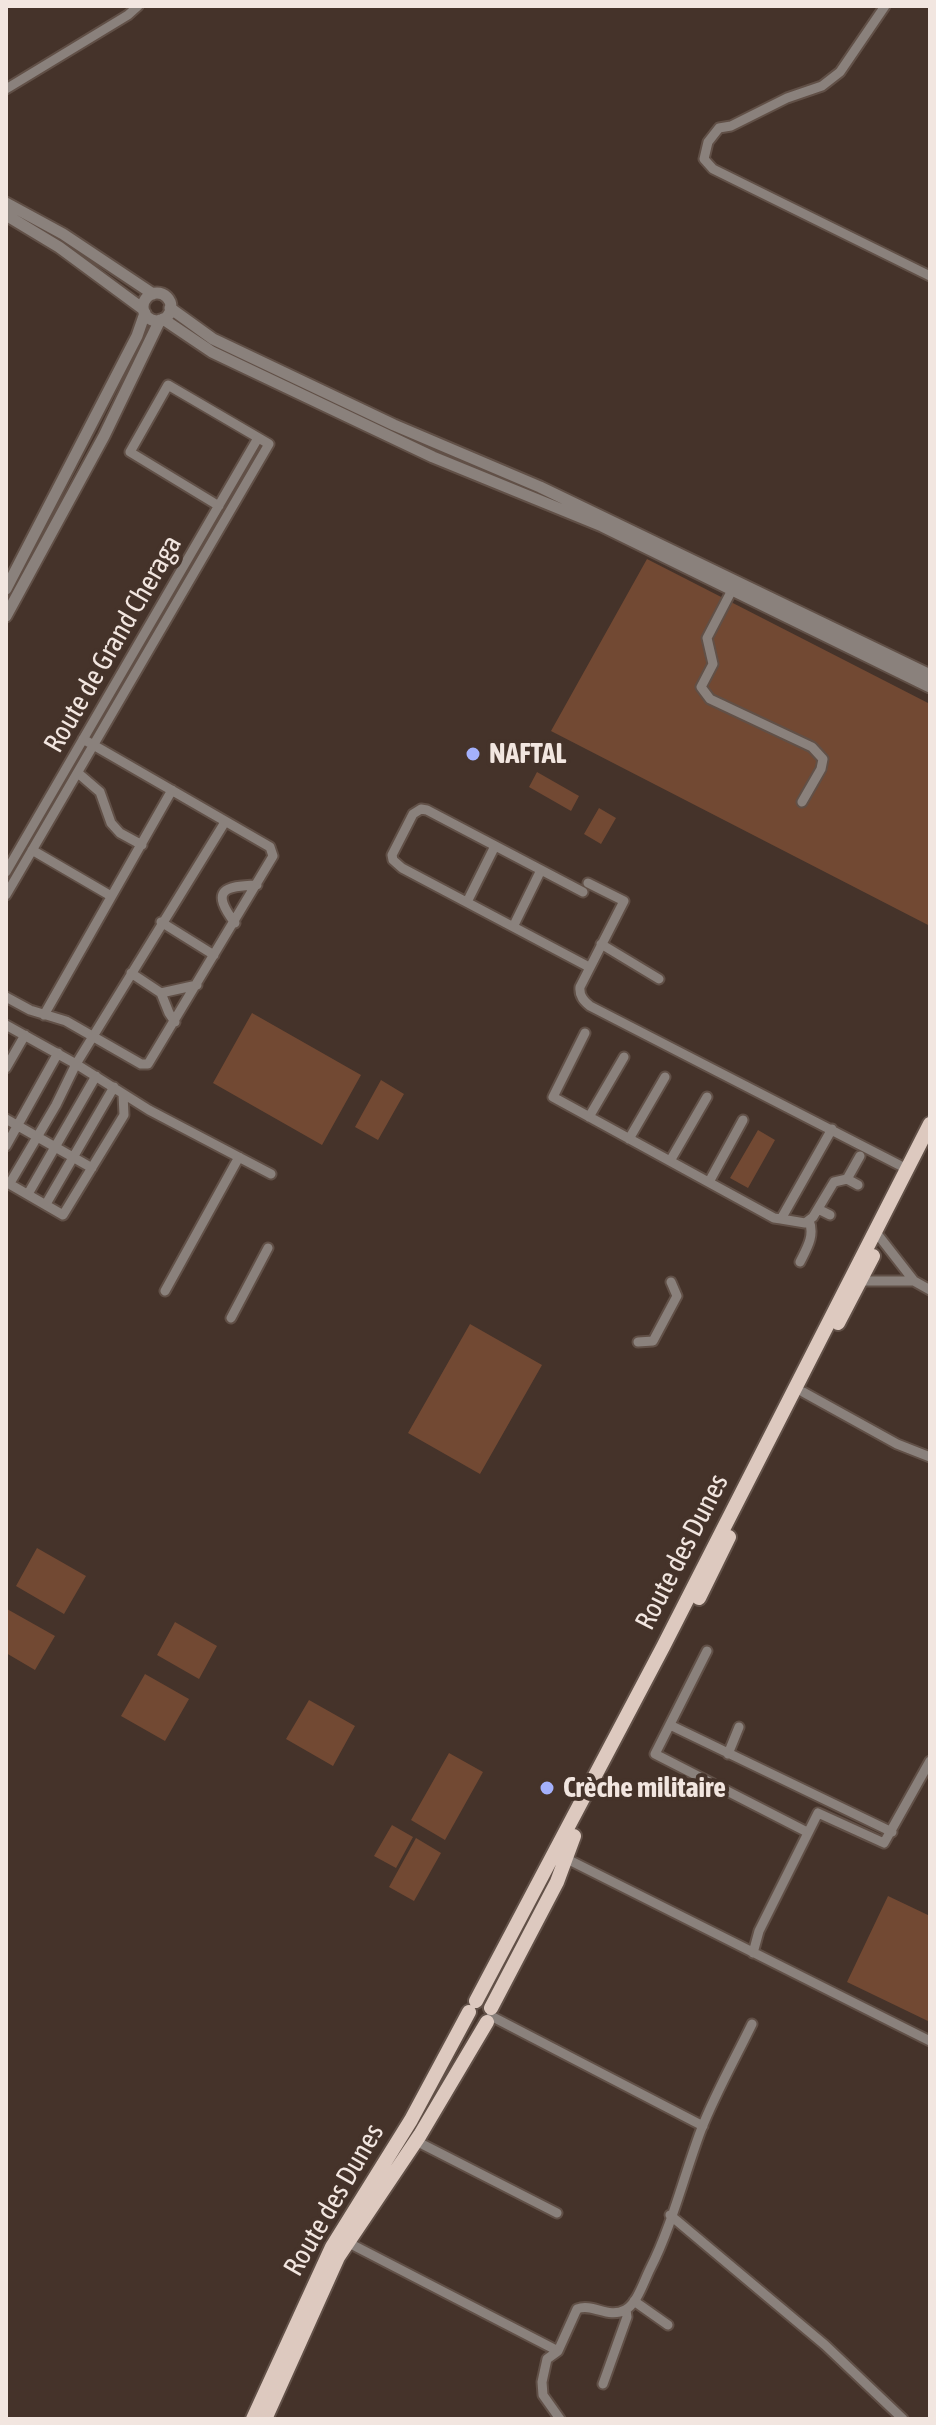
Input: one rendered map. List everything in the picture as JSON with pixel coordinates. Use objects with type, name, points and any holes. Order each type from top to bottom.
[{"type":"main road","name":"Route des Dunes","points":[[253,2419],[332,2247],[411,2120],[472,2006],[577,1830],[860,1281],[878,1234],[930,1124]]},
{"type":"main road","name":"Route des Dunes","points":[[265,2419],[321,2292],[347,2242],[416,2141],[490,2015],[557,1882],[560,1856],[878,1234],[930,1144]]},
{"type":"main road","points":[[484,2001],[490,2015],[475,2022],[472,2006],[484,2001]]},
{"type":"street","points":[[6,89],[138,6]]},
{"type":"street","points":[[885,6],[840,72],[822,86],[787,98],[731,126],[719,128],[708,142],[704,159],[713,169],[930,276]]},
{"type":"street","points":[[6,203],[63,234],[153,294],[165,296],[170,308],[213,339],[394,425],[540,487],[930,675]]},
{"type":"street","points":[[6,215],[59,247],[151,319],[161,320],[212,352],[433,457],[602,526],[930,687]]},
{"type":"street","points":[[6,589],[137,336],[146,298],[153,294]]},
{"type":"street","points":[[6,616],[170,308]]},
{"type":"street","points":[[6,895],[269,444],[168,385],[130,452],[219,506]]},
{"type":"street","name":"Route de Grand Cheraga","points":[[6,872],[258,438]]},
{"type":"street","points":[[732,590],[707,638],[713,664],[701,687],[710,699],[812,747],[818,753],[823,759],[821,769],[802,802]]},
{"type":"street","points":[[6,997],[44,1015],[66,1021],[145,1065],[152,1061],[272,859],[273,851],[268,846],[83,739]]},
{"type":"street","points":[[78,773],[97,788],[107,816],[120,833],[142,845]]},
{"type":"street","points":[[44,1015],[172,790]]},
{"type":"street","points":[[583,892],[421,809],[413,814],[392,855],[397,865],[589,967]]},
{"type":"street","points":[[123,1094],[124,1115],[63,1215],[8,1182],[161,922],[225,822]]},
{"type":"street","points":[[467,902],[495,846]]},
{"type":"street","points":[[32,850],[111,896]]},
{"type":"street","points":[[514,925],[541,870]]},
{"type":"street","points":[[588,883],[624,901],[589,967],[579,993],[590,1006],[907,1169]]},
{"type":"street","points":[[235,923],[224,906],[223,892],[233,885],[257,885]]},
{"type":"street","points":[[161,922],[214,955]]},
{"type":"street","points":[[601,944],[659,979]]},
{"type":"street","points":[[131,973],[161,993],[175,1022]]},
{"type":"street","points":[[161,993],[197,985]]},
{"type":"street","points":[[6,1025],[123,1094],[271,1174]]},
{"type":"street","points":[[585,1033],[553,1097],[774,1218],[805,1223],[818,1209],[834,1182],[847,1179],[858,1185]]},
{"type":"street","points":[[6,1068],[25,1035]]},
{"type":"street","points":[[6,1146],[58,1053]]},
{"type":"street","points":[[589,1117],[624,1057]]},
{"type":"street","points":[[28,1194],[96,1076]]},
{"type":"street","points":[[629,1139],[665,1077]]},
{"type":"street","points":[[46,1204],[114,1087]]},
{"type":"street","points":[[670,1161],[707,1097]]},
{"type":"street","points":[[6,1119],[92,1168]]},
{"type":"street","points":[[709,1182],[743,1120]]},
{"type":"street","points":[[781,1219],[832,1129]]},
{"type":"street","points":[[847,1179],[860,1156]]},
{"type":"street","points":[[165,1291],[239,1157]]},
{"type":"street","points":[[818,1209],[830,1215]]},
{"type":"street","points":[[800,1262],[811,1237],[809,1220]]},
{"type":"street","points":[[878,1234],[914,1281],[930,1290]]},
{"type":"street","points":[[231,1318],[268,1248]]},
{"type":"street","points":[[860,1281],[914,1281]]},
{"type":"street","points":[[638,1342],[653,1341],[677,1296],[671,1282]]},
{"type":"street","points":[[803,1392],[897,1444],[930,1457]]},
{"type":"street","points":[[707,1651],[655,1754],[807,1832]]},
{"type":"street","points":[[670,1725],[892,1832]]},
{"type":"street","points":[[728,1754],[739,1727]]},
{"type":"street","points":[[753,1953],[759,1931],[818,1813],[884,1843],[930,1761]]},
{"type":"street","points":[[560,1856],[930,2041]]},
{"type":"street","points":[[490,2015],[703,2126]]},
{"type":"street","points":[[603,2384],[624,2313],[634,2301],[654,2262],[703,2126],[752,2024]]},
{"type":"street","points":[[416,2141],[557,2213]]},
{"type":"street","points":[[670,2215],[825,2345],[903,2419]]},
{"type":"street","points":[[347,2242],[558,2351]]},
{"type":"street","points":[[634,2301],[668,2325]]},
{"type":"street","points":[[560,2419],[543,2395],[542,2382],[547,2359],[558,2351],[577,2309],[592,2306],[601,2311],[624,2313]]},
{"type":"shaded area","points":[[647,559],[930,704],[930,926],[551,731]]},
{"type":"shaded area","points":[[537,772],[579,796],[571,811],[529,787]]},
{"type":"shaded area","points":[[599,808],[616,818],[601,844],[584,834]]},
{"type":"shaded area","points":[[252,1013],[361,1075],[322,1145],[213,1083]]},
{"type":"shaded area","points":[[381,1080],[404,1094],[378,1140],[355,1127]]},
{"type":"shaded area","points":[[758,1130],[775,1140],[748,1188],[730,1178]]},
{"type":"shaded area","points":[[470,1324],[542,1365],[480,1474],[408,1433]]},
{"type":"shaded area","points":[[37,1548],[86,1576],[64,1614],[16,1586]]},
{"type":"shaded area","points":[[7,1609],[55,1636],[35,1670],[6,1653]]},
{"type":"shaded area","points":[[175,1622],[217,1646],[199,1679],[157,1655]]},
{"type":"shaded area","points":[[145,1674],[189,1699],[165,1741],[121,1716]]},
{"type":"shaded area","points":[[309,1700],[355,1726],[333,1766],[286,1739]]},
{"type":"shaded area","points":[[449,1753],[483,1772],[445,1840],[411,1820]]},
{"type":"shaded area","points":[[392,1825],[413,1837],[396,1868],[374,1856]]},
{"type":"shaded area","points":[[416,1838],[441,1853],[414,1901],[389,1887]]},
{"type":"shaded area","points":[[888,1896],[930,1916],[930,2022],[847,1982]]},
{"type":"place","name":"NAFTAL","points":[[473,754]]},
{"type":"place","name":"Crèche militaire","points":[[547,1788]]}]
